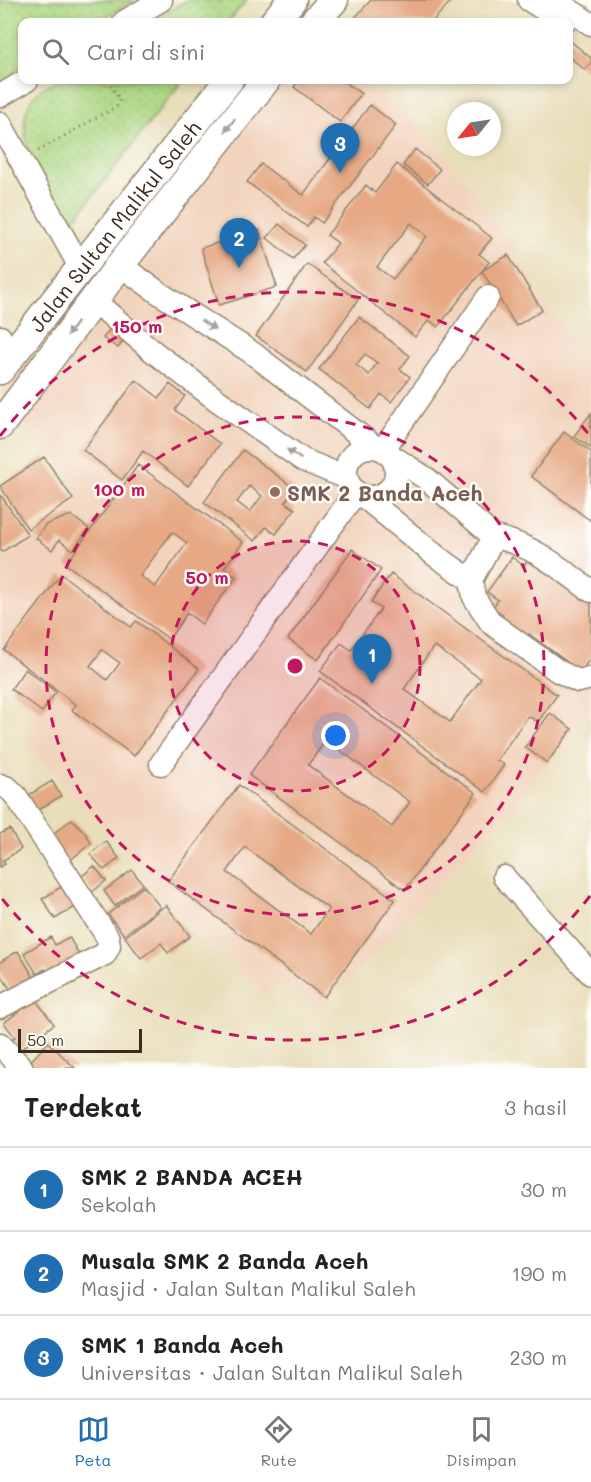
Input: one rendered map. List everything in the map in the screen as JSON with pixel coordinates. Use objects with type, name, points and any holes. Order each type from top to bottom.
[{"type":"main road","points":[[277,18],[292,0]]},
{"type":"main road","points":[[318,18],[334,0]]},
{"type":"main road","name":"Jalan Sultan Malikul Saleh","points":[[4,354],[80,267],[226,84]]},
{"type":"main road","name":"Jalan Sultan Malikul Saleh","points":[[0,425],[93,300],[263,84]]},
{"type":"street","points":[[131,18],[161,0]]},
{"type":"street","points":[[529,0],[558,18]]},
{"type":"street","points":[[554,0],[591,24]]},
{"type":"street","points":[[573,29],[591,40]]},
{"type":"street","points":[[0,96],[20,84]]},
{"type":"street","points":[[0,123],[80,267]]},
{"type":"street","points":[[120,265],[251,352],[383,450],[427,479],[494,537],[507,539],[536,551],[591,591]]},
{"type":"street","points":[[383,450],[488,297]]},
{"type":"street","points":[[93,300],[155,353],[217,400],[303,460],[371,498],[380,496],[393,486],[397,470],[383,450]]},
{"type":"street","points":[[383,450],[359,450],[353,455],[348,462],[355,489],[436,556],[471,580]]},
{"type":"street","points":[[161,764],[355,489]]},
{"type":"street","points":[[494,537],[471,580],[474,597],[491,623],[558,671],[578,681],[591,678]]},
{"type":"street","points":[[0,785],[8,788],[16,796],[108,938],[109,946],[105,954],[0,1008]]},
{"type":"street","points":[[504,878],[591,974]]},
{"type":"street","points":[[0,1044],[22,1068]]},
{"type":"path","points":[[21,161],[117,106],[120,100],[110,84]]},
{"type":"shaded area","points":[[251,84],[365,84],[410,117],[470,186],[591,367],[591,707],[522,798],[424,903],[318,1010],[279,981],[267,996],[148,887],[132,857],[27,747],[37,728],[0,668],[0,565],[37,525],[75,499],[70,477],[0,400],[0,391],[59,303]]},
{"type":"green space","points":[[0,0],[135,0],[103,18],[18,18],[18,68],[0,84]]},
{"type":"green space","points":[[187,0],[247,0],[231,18],[158,18]]},
{"type":"green space","points":[[50,84],[180,84],[74,220],[64,214],[39,172],[26,140],[24,124],[27,109],[35,95]]},
{"type":"building","points":[[371,0],[452,0],[436,18],[355,18]]},
{"type":"building","points":[[573,43],[591,58],[591,63],[585,70],[573,60]]},
{"type":"building","points":[[296,84],[347,84],[361,94],[340,122],[294,87]]},
{"type":"building","points":[[370,105],[396,125],[322,223],[314,217],[307,227],[247,182],[261,164],[303,195]]},
{"type":"building","points":[[415,149],[440,169],[428,184],[403,165]]},
{"type":"building","points":[[397,164],[492,238],[479,254],[489,262],[438,327],[429,320],[415,337],[322,263],[338,243],[327,235],[366,185],[375,193]],"holes":[[[411,223],[427,236],[393,279],[377,267]]]},
{"type":"building","points":[[279,224],[305,245],[293,259],[267,238]]},
{"type":"building","points":[[259,230],[277,287],[219,305],[201,248]]},
{"type":"building","points":[[508,255],[542,310],[516,326],[482,271]]},
{"type":"building","points":[[307,264],[358,300],[307,372],[256,336]]},
{"type":"building","points":[[359,317],[410,356],[400,369],[410,377],[391,402],[381,394],[370,409],[319,369]],"holes":[[[365,354],[377,363],[369,375],[356,365]]]},
{"type":"building","points":[[112,326],[126,337],[118,348],[103,338]]},
{"type":"building","points":[[136,380],[159,398],[170,384],[185,396],[175,410],[220,444],[188,486],[143,451],[122,480],[83,450]]},
{"type":"building","points":[[591,413],[591,448],[574,436]]},
{"type":"building","points":[[564,432],[591,452],[591,521],[531,476]]},
{"type":"building","name":"SMK 2 Banda Aceh","points":[[243,450],[295,489],[285,502],[295,509],[276,534],[266,527],[255,541],[204,502]],"holes":[[[249,486],[262,496],[250,512],[237,502]]]},
{"type":"building","points":[[44,457],[73,499],[28,529],[0,486]]},
{"type":"building","points":[[138,465],[243,542],[224,568],[236,577],[202,624],[187,613],[169,639],[66,564]],"holes":[[[172,532],[187,543],[155,587],[140,576]]]},
{"type":"building","points":[[0,494],[28,535],[2,552],[0,549]]},
{"type":"building","points":[[71,515],[89,529],[73,550],[59,540],[52,550],[36,538],[45,525]]},
{"type":"building","points":[[352,549],[381,570],[318,660],[288,639]]},
{"type":"building","points":[[512,557],[524,566],[529,558],[591,604],[591,657],[581,672],[529,634],[525,639],[499,620],[503,615],[493,607],[498,600],[487,592]]},
{"type":"building","points":[[61,574],[131,627],[136,621],[199,669],[134,756],[72,710],[76,705],[4,650]],"holes":[[[102,650],[120,663],[107,680],[90,666]]]},
{"type":"building","points":[[391,574],[557,695],[538,722],[528,716],[497,760],[504,765],[485,792],[320,671],[341,643],[351,650],[381,609],[371,602]],"holes":[[[434,646],[481,679],[450,722],[404,689]]]},
{"type":"building","points":[[25,669],[56,692],[42,712],[11,689]]},
{"type":"building","points":[[320,678],[476,793],[405,890],[249,775]],"holes":[[[326,740],[410,802],[392,827],[308,765]]]},
{"type":"building","points":[[550,713],[572,729],[547,763],[525,747]]},
{"type":"building","points":[[52,781],[61,796],[33,813],[24,798]]},
{"type":"building","points":[[239,785],[395,900],[324,997],[168,881]],"holes":[[[245,847],[329,909],[311,934],[227,872]]]},
{"type":"building","points":[[72,819],[91,843],[68,862],[49,837]]},
{"type":"building","points":[[10,829],[21,849],[2,861],[5,864],[0,867],[0,834]]},
{"type":"building","points":[[106,841],[119,858],[104,870],[90,854]]},
{"type":"building","points":[[94,866],[106,881],[92,892],[81,877]]},
{"type":"building","points":[[132,870],[143,884],[115,906],[104,891]]},
{"type":"building","points":[[64,885],[77,906],[55,919],[42,899]]},
{"type":"building","points":[[144,886],[160,907],[124,935],[108,914]]},
{"type":"building","points":[[166,905],[190,936],[168,953],[161,943],[141,958],[125,937]]},
{"type":"building","points":[[51,937],[55,945],[69,937],[80,956],[48,974],[45,969],[37,974],[24,953]]},
{"type":"building","points":[[18,951],[36,981],[13,994],[0,973],[0,962]]},
{"type":"building","points":[[35,999],[54,1024],[15,1054],[7,1043],[15,1037],[4,1023]]},
{"type":"building","points":[[48,1042],[75,1068],[36,1068],[30,1062]]},
{"type":"place","name":"SMK 1 Banda Aceh","points":[[340,173]]},
{"type":"place","name":"Musala SMK 2 Banda Aceh","points":[[239,268]]},
{"type":"place","name":"SMK 2 Banda Aceh","points":[[275,492]]},
{"type":"place","name":"SMK 2 BANDA ACEH","points":[[372,684]]}]
